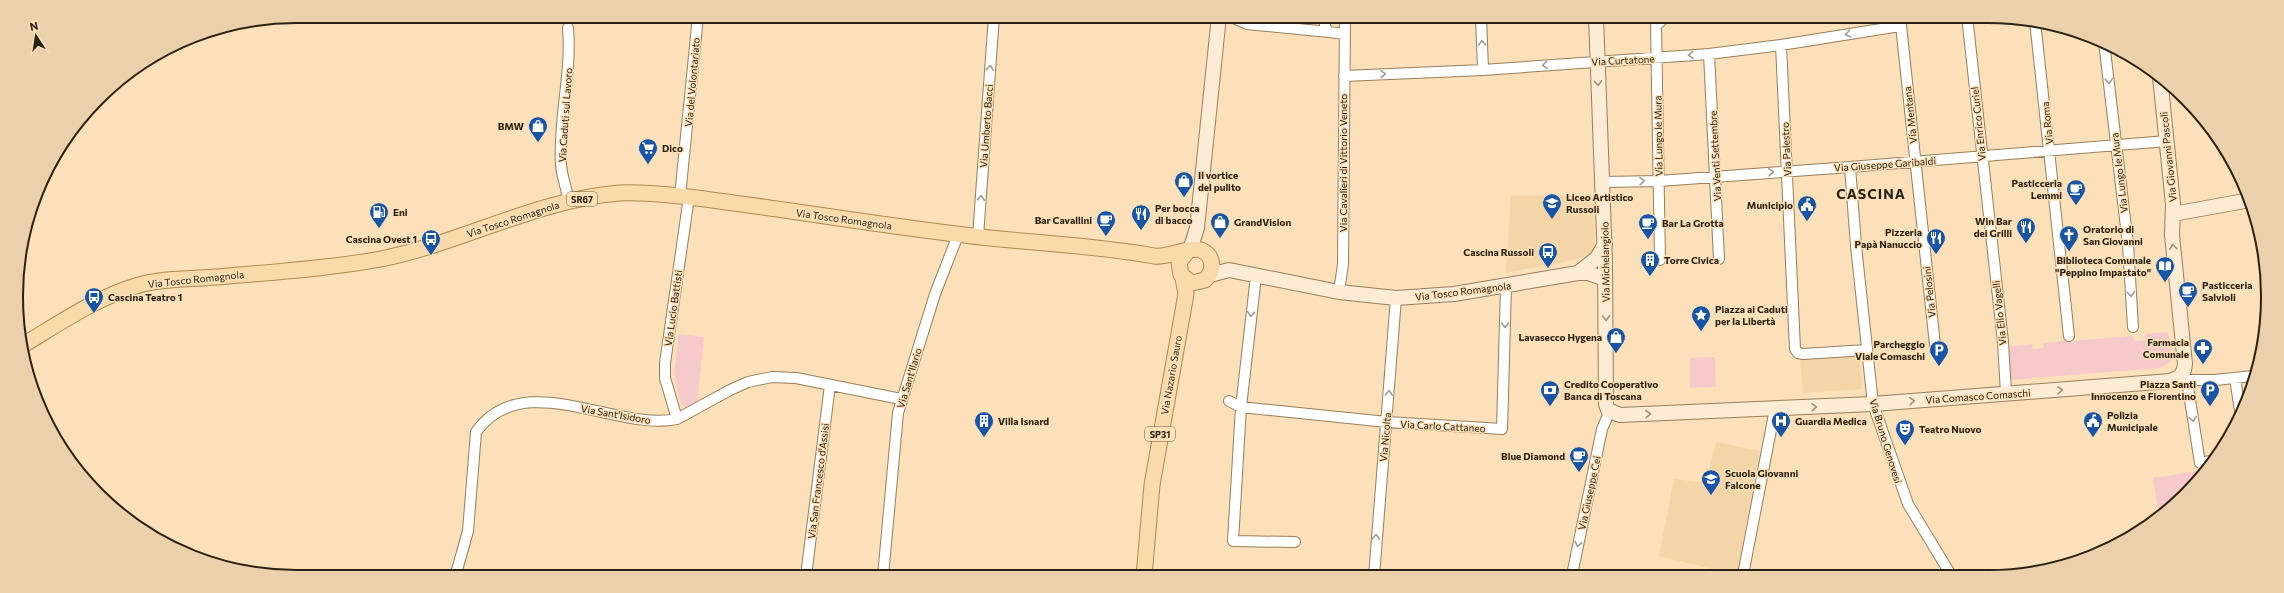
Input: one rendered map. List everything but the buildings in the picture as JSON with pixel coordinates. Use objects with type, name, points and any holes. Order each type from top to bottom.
[{"type":"main road","points":[[1181,274],[1180,259],[1188,251],[1197,228],[1217,23]]},
{"type":"main road","name":"Via Michelangiolo","points":[[1596,23],[1605,244],[1606,404],[1610,411]]},
{"type":"main road","name":"Via Giovanni Pascoli","points":[[2161,85],[2173,214]]},
{"type":"main road","name":"Via Tosco Romagnola","points":[[27,343],[89,306],[140,285],[157,282],[302,269],[382,259],[436,244],[569,202],[631,193],[685,196],[958,235],[1091,246],[1162,257],[1188,251],[1201,250],[1229,270],[1339,292],[1396,298],[1454,294],[1578,273]]},
{"type":"main road","points":[[2182,380],[2185,364],[2172,235],[2173,214],[2243,201]]},
{"type":"main road","points":[[1186,294],[1206,278],[1212,267],[1197,228]]},
{"type":"main road","points":[[1578,273],[1597,258],[1605,244]]},
{"type":"main road","name":"Via Tosco Romagnola","points":[[1162,257],[1192,283],[1229,270]]},
{"type":"main road","points":[[1578,273],[1588,273],[1605,279]]},
{"type":"main road","name":"Via Nazario Sauro","points":[[1145,570],[1152,485],[1186,294],[1181,274]]},
{"type":"main road","name":"Via Comasco Comaschi","points":[[1610,411],[1620,415],[1873,404],[2182,380]]},
{"type":"street","name":"Via del Volontariato","points":[[685,196],[697,23]]},
{"type":"street","name":"Via Umberto Bacci","points":[[978,236],[993,23]]},
{"type":"street","points":[[1245,23],[1345,34]]},
{"type":"street","points":[[1325,23],[1325,26],[1329,32]]},
{"type":"street","name":"Via Cavalieri di Vittorio Veneto","points":[[1339,292],[1343,264],[1345,23]]},
{"type":"street","points":[[1481,23],[1483,70]]},
{"type":"street","name":"Via Lungo le Mura","points":[[1659,23],[1656,26],[1660,260]]},
{"type":"street","name":"Via Curtatone","points":[[1344,76],[1483,70],[1709,54],[1781,45],[1890,23]]},
{"type":"street","name":"Via Mentana","points":[[1900,23],[1924,238]]},
{"type":"street","name":"Via Enrico Curiel","points":[[1968,23],[1990,233]]},
{"type":"street","name":"Via Roma","points":[[2036,27],[2069,336]]},
{"type":"street","name":"Via Caduti sul Lavoro","points":[[568,28],[570,52],[562,134],[561,166],[569,202]]},
{"type":"street","name":"Via Palestro","points":[[1781,45],[1796,351],[1803,354],[1867,350]]},
{"type":"street","name":"Via Lungo le Mura","points":[[2105,50],[2128,244],[2133,327]]},
{"type":"street","name":"Via Venti Settembre","points":[[1709,54],[1719,259]]},
{"type":"street","name":"Via Giuseppe Garibaldi","points":[[1603,182],[1659,181],[1787,170],[1850,167],[1982,157],[2167,140]]},
{"type":"street","name":"Via Bruno Genovesi","points":[[1850,167],[1856,246],[1873,404],[1908,504],[1948,570]]},
{"type":"street","name":"Via Lucio Battisti","points":[[677,419],[666,385],[665,363],[685,196]]},
{"type":"street","name":"Via Elio Vagelli","points":[[1990,233],[2003,342],[2006,393]]},
{"type":"street","name":"Via Sant'Ilario","points":[[885,570],[898,412],[935,294],[958,235]]},
{"type":"street","name":"Via Pelosini","points":[[1924,238],[1935,345]]},
{"type":"street","points":[[1256,276],[1241,408],[1233,541],[1296,542]]},
{"type":"street","name":"Via Carlo Cattaneo","points":[[1229,401],[1241,408],[1387,422],[1502,429],[1506,286]]},
{"type":"street","name":"Via Nicolta","points":[[1375,570],[1396,298]]},
{"type":"street","name":"Via Sant'Isidoro","points":[[457,570],[468,531],[474,439],[476,432],[482,423],[512,406],[551,402],[637,419],[657,421],[677,419],[730,390],[758,380],[784,376],[901,399]]},
{"type":"street","points":[[2205,462],[2200,462],[2182,380],[2249,376]]},
{"type":"street","points":[[2235,378],[2239,404]]},
{"type":"street","name":"Via San Francesco d'Assisi","points":[[807,570],[830,385]]},
{"type":"street","points":[[1744,570],[1775,409]]},
{"type":"street","name":"Via Giuseppe Cei","points":[[1573,570],[1602,428],[1610,411]]},
{"type":"shaded area","name":"Liceo Artistico Russoli","points":[[1511,195],[1594,195],[1594,252],[1583,258],[1506,273]]},
{"type":"shaded area","points":[[2168,332],[2172,357],[2167,364],[2160,368],[2010,380],[2007,347],[2032,344],[2033,349],[2044,348],[2043,343],[2132,336],[2135,341],[2146,340],[2145,334]]},
{"type":"shaded area","points":[[679,334],[704,337],[697,403],[688,408],[681,404],[674,375]]},
{"type":"shaded area","points":[[1858,354],[1860,358],[1862,389],[1803,393],[1800,358]]},
{"type":"shaded area","points":[[1715,357],[1716,387],[1690,388],[1690,358]]},
{"type":"shaded area","name":"Scuola Giovanni Falcone","points":[[1716,442],[1760,451],[1738,570],[1716,570],[1659,556],[1674,479],[1706,483]]},
{"type":"shaded area","points":[[2198,471],[2181,490],[2158,510],[2153,478]]},
{"type":"place","name":"BMW","points":[[538,143]]},
{"type":"place","name":"Dico","points":[[648,165]]},
{"type":"place","name":"Il vortice del pulito","points":[[1184,198]]},
{"type":"place","name":"Pasticceria Lemmi","points":[[2076,206]]},
{"type":"place","name":"Liceo Artistico Russoli","points":[[1552,220]]},
{"type":"place","name":"Municipio","points":[[1807,222]]},
{"type":"place","name":"Eni","points":[[379,229]]},
{"type":"place","name":"Per bocca di bacco","points":[[1141,231]]},
{"type":"place","name":"Bar Cavallini","points":[[1106,237]]},
{"type":"place","name":"GrandVision","points":[[1220,239]]},
{"type":"place","name":"Bar La Grotta","points":[[1648,240]]},
{"type":"place","name":"Win Bar dei Grilli","points":[[2026,244]]},
{"type":"place","name":"Oratorio di San Giovanni","points":[[2069,252]]},
{"type":"place","name":"Pizzeria Papà Nanuccio","points":[[1936,255]]},
{"type":"place","name":"Cascina Ovest 1","points":[[431,256]]},
{"type":"place","name":"Cascina Russoli","points":[[1548,269]]},
{"type":"place","name":"Torre Civica","points":[[1650,277]]},
{"type":"place","name":"Biblioteca Comunale \"Peppino Impastato\"","points":[[2165,283]]},
{"type":"place","name":"Pasticceria Salvioli","points":[[2188,308]]},
{"type":"place","name":"Cascina Teatro 1","points":[[94,314]]},
{"type":"place","name":"Piazza ai Caduti per la Libertà","points":[[1701,332]]},
{"type":"place","name":"Lavasecco Hygena","points":[[1616,354]]},
{"type":"place","name":"Farmacia Comunale","points":[[2203,365]]},
{"type":"place","name":"Parcheggio Viale Comaschi","points":[[1939,367]]},
{"type":"place","name":"Credito Cooperativo Banca di Toscana","points":[[1550,407]]},
{"type":"place","name":"Piazza Santi Innocenzo e Fiorentino","points":[[2210,407]]},
{"type":"place","name":"Villa Isnard","points":[[984,438]]},
{"type":"place","name":"Guardia Medica","points":[[1781,438]]},
{"type":"place","name":"Polizia Municipale","points":[[2093,438]]},
{"type":"place","name":"Teatro Nuovo","points":[[1905,446]]},
{"type":"place","name":"Blue Diamond","points":[[1579,473]]},
{"type":"place","name":"Scuola Giovanni Falcone","points":[[1711,496]]},
{"type":"district","name":"CASCINA","points":[[1871,193]]}]
